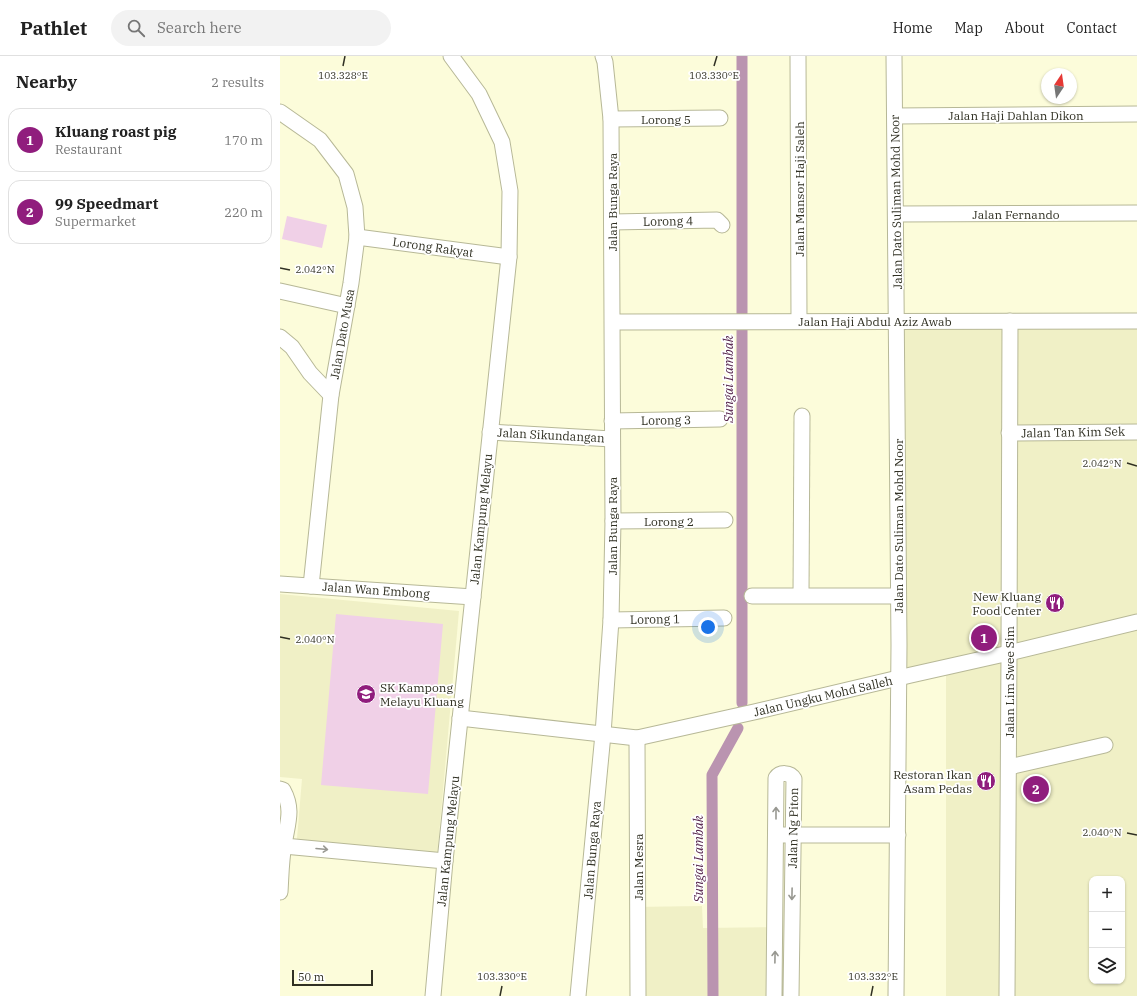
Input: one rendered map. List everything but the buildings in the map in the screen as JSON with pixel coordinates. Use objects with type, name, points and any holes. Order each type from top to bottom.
[{"type":"street","name":"Jalan Kampung Melayu","points":[[433,996],[445,861],[509,257],[510,191],[502,142],[479,94],[451,56]]},
{"type":"street","name":"Jalan Bunga Raya","points":[[578,996],[603,734],[611,620],[613,521],[612,119],[603,56]]},
{"type":"street","name":"Jalan Mansor Haji Saleh","points":[[798,56],[799,321]]},
{"type":"street","name":"Jalan Dato Suliman Mohd Noor","points":[[894,56],[898,596],[896,996]]},
{"type":"street","name":"Jalan Dato Musa","points":[[280,112],[320,140],[346,174],[355,207],[357,237],[347,306],[331,395],[311,586]]},
{"type":"street","name":"Jalan Haji Dahlan Dikon","points":[[895,116],[1137,114]]},
{"type":"street","name":"Lorong 5","points":[[612,119],[720,118]]},
{"type":"street","name":"Jalan Fernando","points":[[896,214],[1137,214]]},
{"type":"street","name":"Lorong 4","points":[[612,222],[717,220],[722,225]]},
{"type":"street","name":"Lorong Rakyat","points":[[357,237],[509,257]]},
{"type":"street","points":[[280,291],[347,306]]},
{"type":"street","name":"Jalan Lim Swee Sim","points":[[1007,996],[1010,321]]},
{"type":"street","name":"Jalan Haji Abdul Aziz Awab","points":[[613,322],[1137,321]]},
{"type":"street","points":[[280,337],[292,347],[310,373],[331,395]]},
{"type":"street","points":[[801,595],[802,416]]},
{"type":"street","name":"Lorong 3","points":[[612,421],[720,419]]},
{"type":"street","name":"Jalan Sikundangan","points":[[490,432],[612,439]]},
{"type":"street","name":"Jalan Tan Kim Sek","points":[[1009,433],[1137,432]]},
{"type":"street","name":"Lorong 2","points":[[613,521],[725,520]]},
{"type":"street","name":"Jalan Wan Embong","points":[[280,584],[473,597]]},
{"type":"street","points":[[752,596],[898,596]]},
{"type":"street","name":"Lorong 1","points":[[611,620],[724,618]]},
{"type":"street","name":"Jalan Ungku Mohd Salleh","points":[[460,718],[637,738],[747,714],[1137,622]]},
{"type":"street","name":"Jalan Mesra","points":[[637,738],[638,996]]},
{"type":"street","points":[[1009,767],[1105,745]]},
{"type":"street","name":"Jalan Ng Piton","points":[[774,996],[776,778],[781,774],[790,774],[794,779],[791,996]]},
{"type":"street","points":[[280,789],[283,790],[289,800],[289,821],[284,846],[280,892]]},
{"type":"street","points":[[776,835],[898,835]]},
{"type":"street","points":[[284,846],[445,861]]},
{"type":"shaded area","points":[[287,216],[327,225],[322,248],[282,239]]},
{"type":"shaded area","points":[[1137,324],[1137,996],[946,996],[946,671],[894,683],[893,325]]},
{"type":"shaded area","name":"SK Kampong Melayu Kluang","points":[[280,594],[459,611],[437,858],[296,850],[302,779],[280,777]]},
{"type":"shaded area","points":[[336,614],[443,624],[428,794],[321,785]]},
{"type":"shaded area","points":[[702,906],[703,928],[780,927],[779,996],[634,996],[633,907]]},
{"type":"waterway","name":"Sungai Lambak","points":[[742,56],[742,703]]},
{"type":"waterway","name":"Sungai Lambak","points":[[713,996],[712,775],[738,728]]},
{"type":"place","name":"New Kluang Food Center","points":[[1055,603]]},
{"type":"place","name":"Kluang roast pig","points":[[984,638]]},
{"type":"place","name":"SK Kampong Melayu Kluang","points":[[366,694]]},
{"type":"place","name":"Restoran Ikan Asam Pedas","points":[[986,781]]},
{"type":"place","name":"99 Speedmart","points":[[1036,789]]}]
